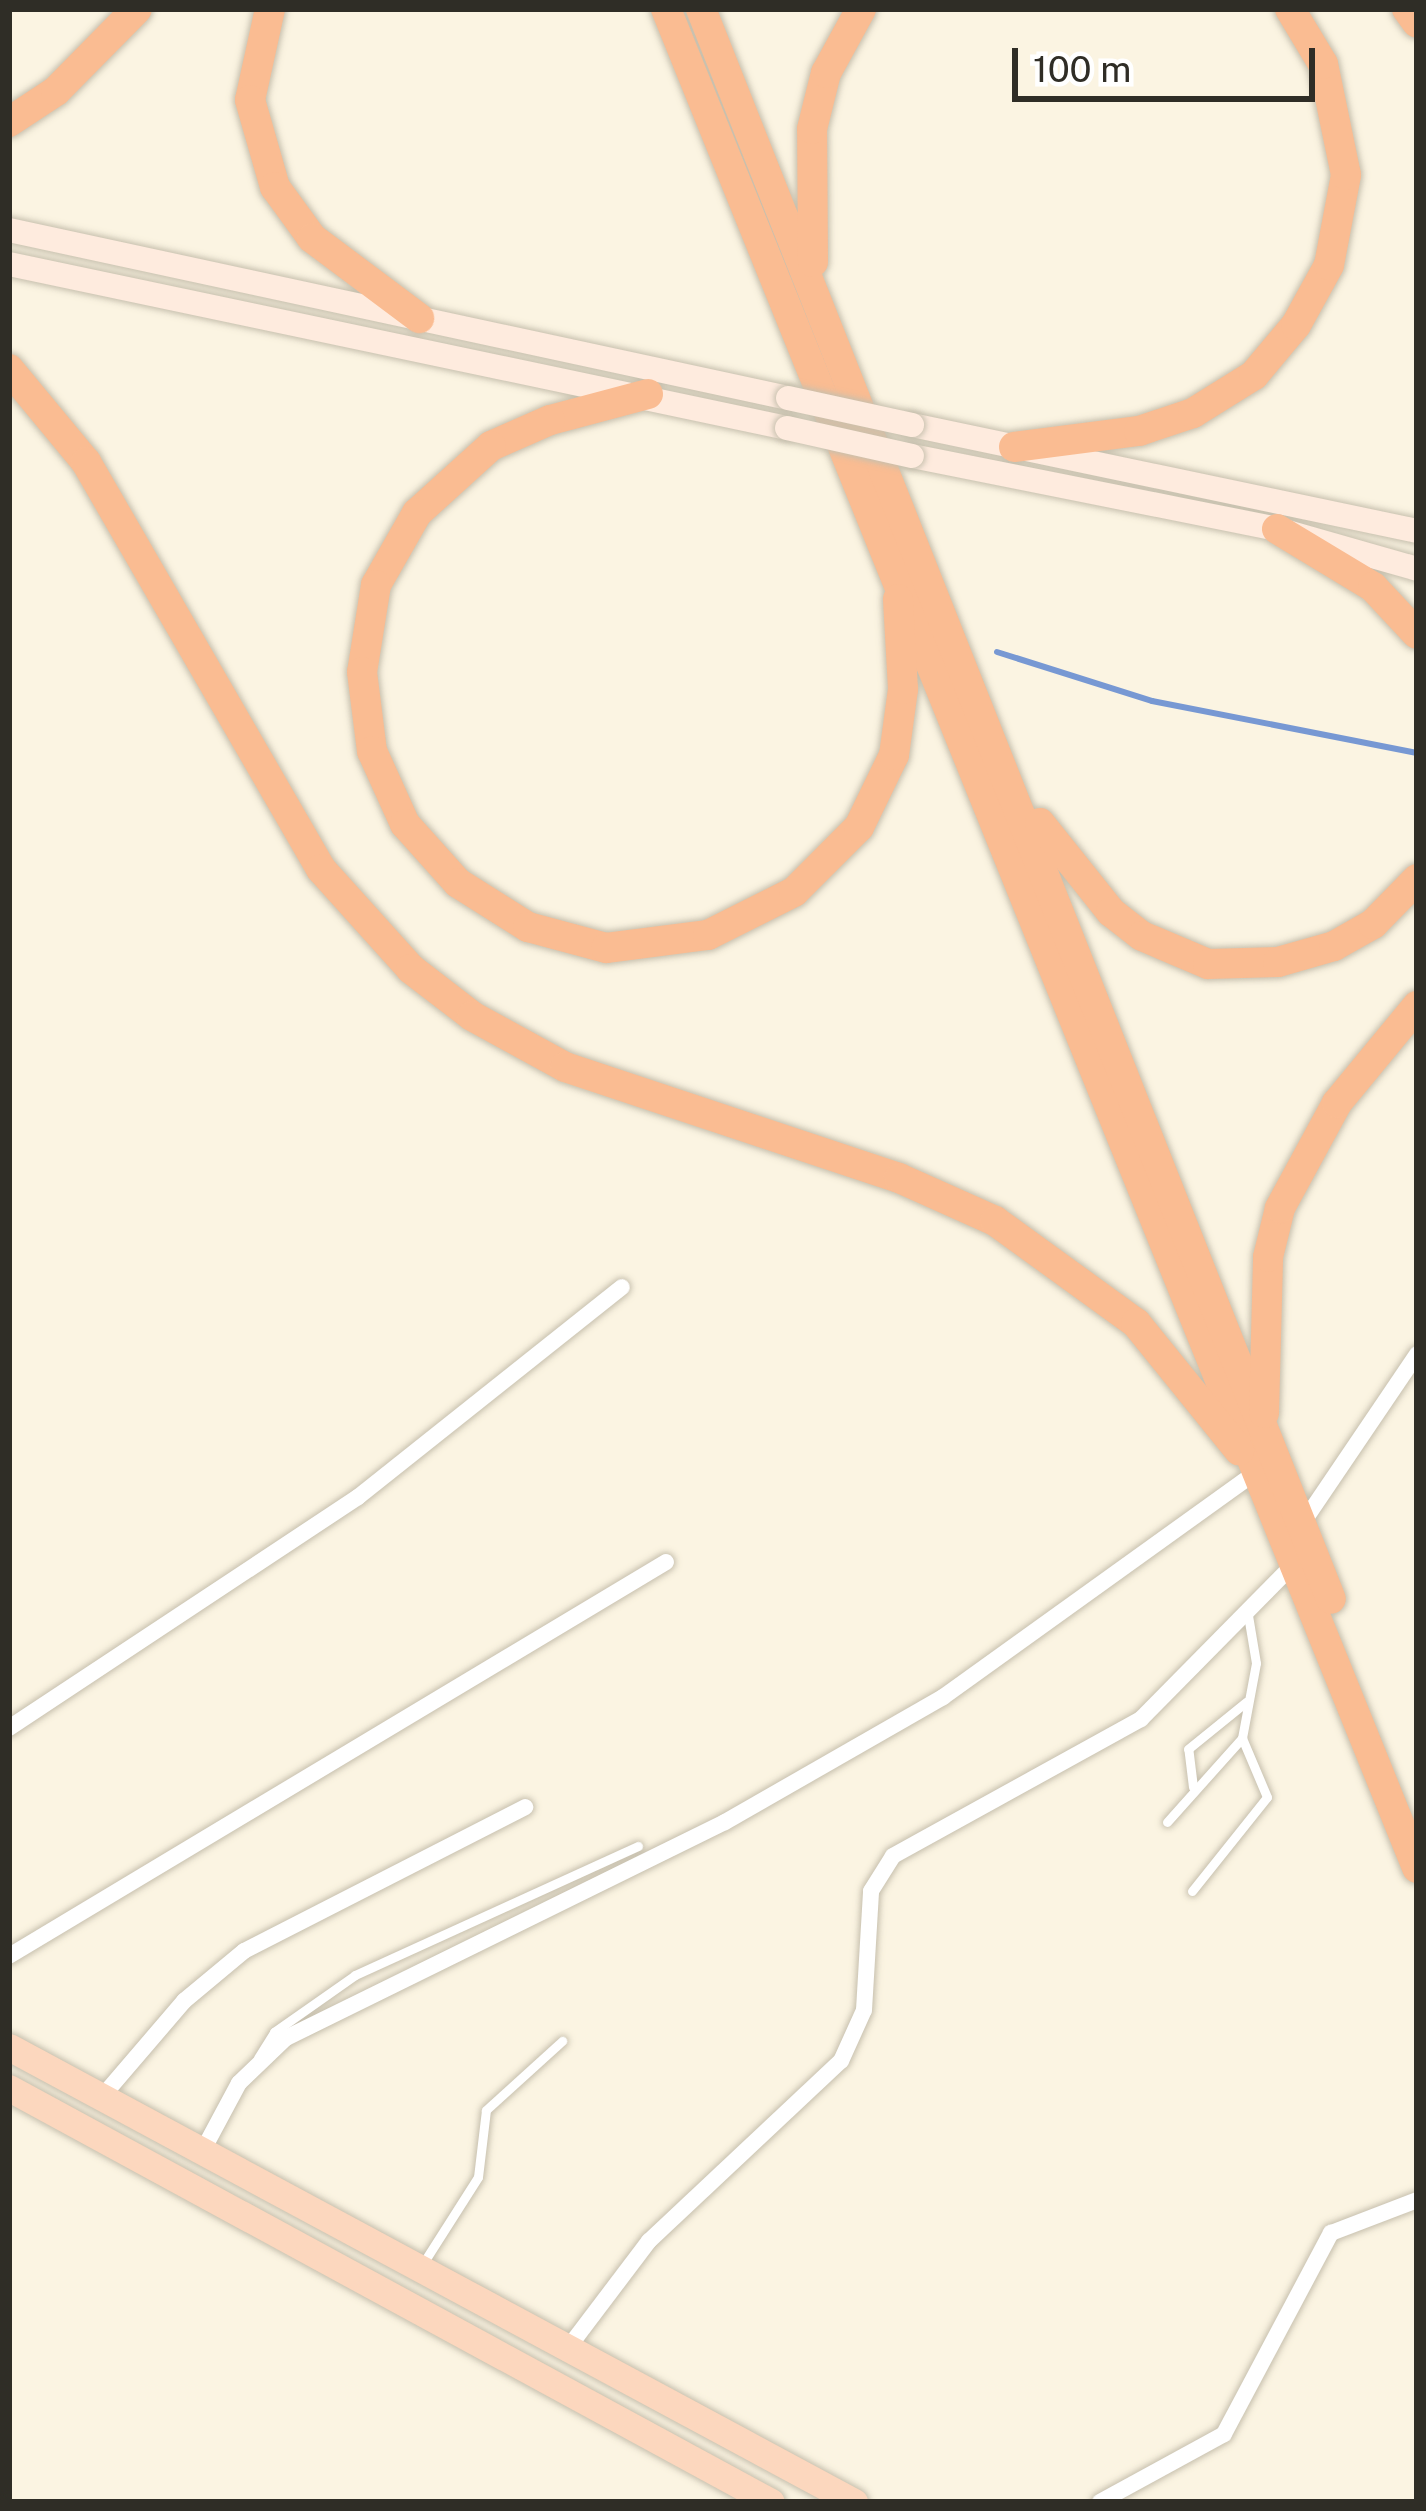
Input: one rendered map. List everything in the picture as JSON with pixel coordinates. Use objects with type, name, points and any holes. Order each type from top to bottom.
[{"type":"highway","points":[[9,122],[56,91],[137,9]]},
{"type":"highway","points":[[270,9],[250,100],[274,187],[312,238],[418,318]]},
{"type":"highway","points":[[666,9],[895,563],[1417,1868]]},
{"type":"highway","points":[[701,9],[1012,782],[1417,1816]]},
{"type":"highway","points":[[814,286],[812,129],[826,73],[861,9]]},
{"type":"highway","points":[[1014,447],[1139,431],[1193,413],[1254,375],[1295,325],[1329,265],[1346,175],[1322,64],[1290,9]]},
{"type":"highway","points":[[1407,9],[1417,23]]},
{"type":"highway","points":[[9,369],[86,462],[321,869],[411,969],[472,1016],[565,1067],[899,1178],[1031,1242],[1136,1323],[1256,1469]]},
{"type":"highway","points":[[648,394],[550,420],[491,446],[417,514],[376,585],[362,672],[376,764],[420,845],[479,899],[554,936],[631,949],[737,926],[794,892],[860,827],[894,755],[903,689],[895,563]]},
{"type":"highway","points":[[1277,529],[1373,587],[1417,634]]},
{"type":"highway","points":[[1012,782],[1111,912],[1142,936],[1208,964],[1278,962],[1334,946],[1373,924],[1417,879]]},
{"type":"highway","points":[[1263,1425],[1268,1256],[1280,1208],[1336,1103],[1417,1006]]},
{"type":"main road","points":[[9,230],[1417,531]]},
{"type":"main road","points":[[9,264],[1277,529],[1417,569]]},
{"type":"main road","points":[[9,2047],[854,2502]]},
{"type":"main road","points":[[9,2088],[771,2502]]},
{"type":"street","points":[[9,1728],[358,1497],[622,1287]]},
{"type":"street","points":[[1302,1524],[1417,1354]]},
{"type":"street","points":[[202,2152],[256,2063],[331,2011],[706,1831],[943,1697],[1256,1469]]},
{"type":"street","points":[[9,1956],[666,1562]]},
{"type":"street","points":[[566,2351],[649,2241],[851,2046],[864,2010],[868,1905],[892,1856],[1129,1727],[1248,1615],[1294,1563]]},
{"type":"street","points":[[101,2098],[184,2001],[244,1951],[525,1808]]},
{"type":"street","points":[[1100,2502],[1224,2434],[1244,2409],[1325,2240],[1346,2223],[1417,2200]]},
{"type":"lane","points":[[1192,1891],[1266,1802],[1242,1738],[1256,1663],[1248,1615]]},
{"type":"lane","points":[[1193,1787],[1188,1749],[1248,1701]]},
{"type":"lane","points":[[1167,1822],[1193,1787],[1242,1738]]},
{"type":"lane","points":[[256,2063],[274,2032],[355,1975],[638,1846]]},
{"type":"lane","points":[[420,2270],[478,2177],[485,2110],[562,2041]]},
{"type":"waterway","points":[[997,652],[1152,701],[1417,753]]}]
